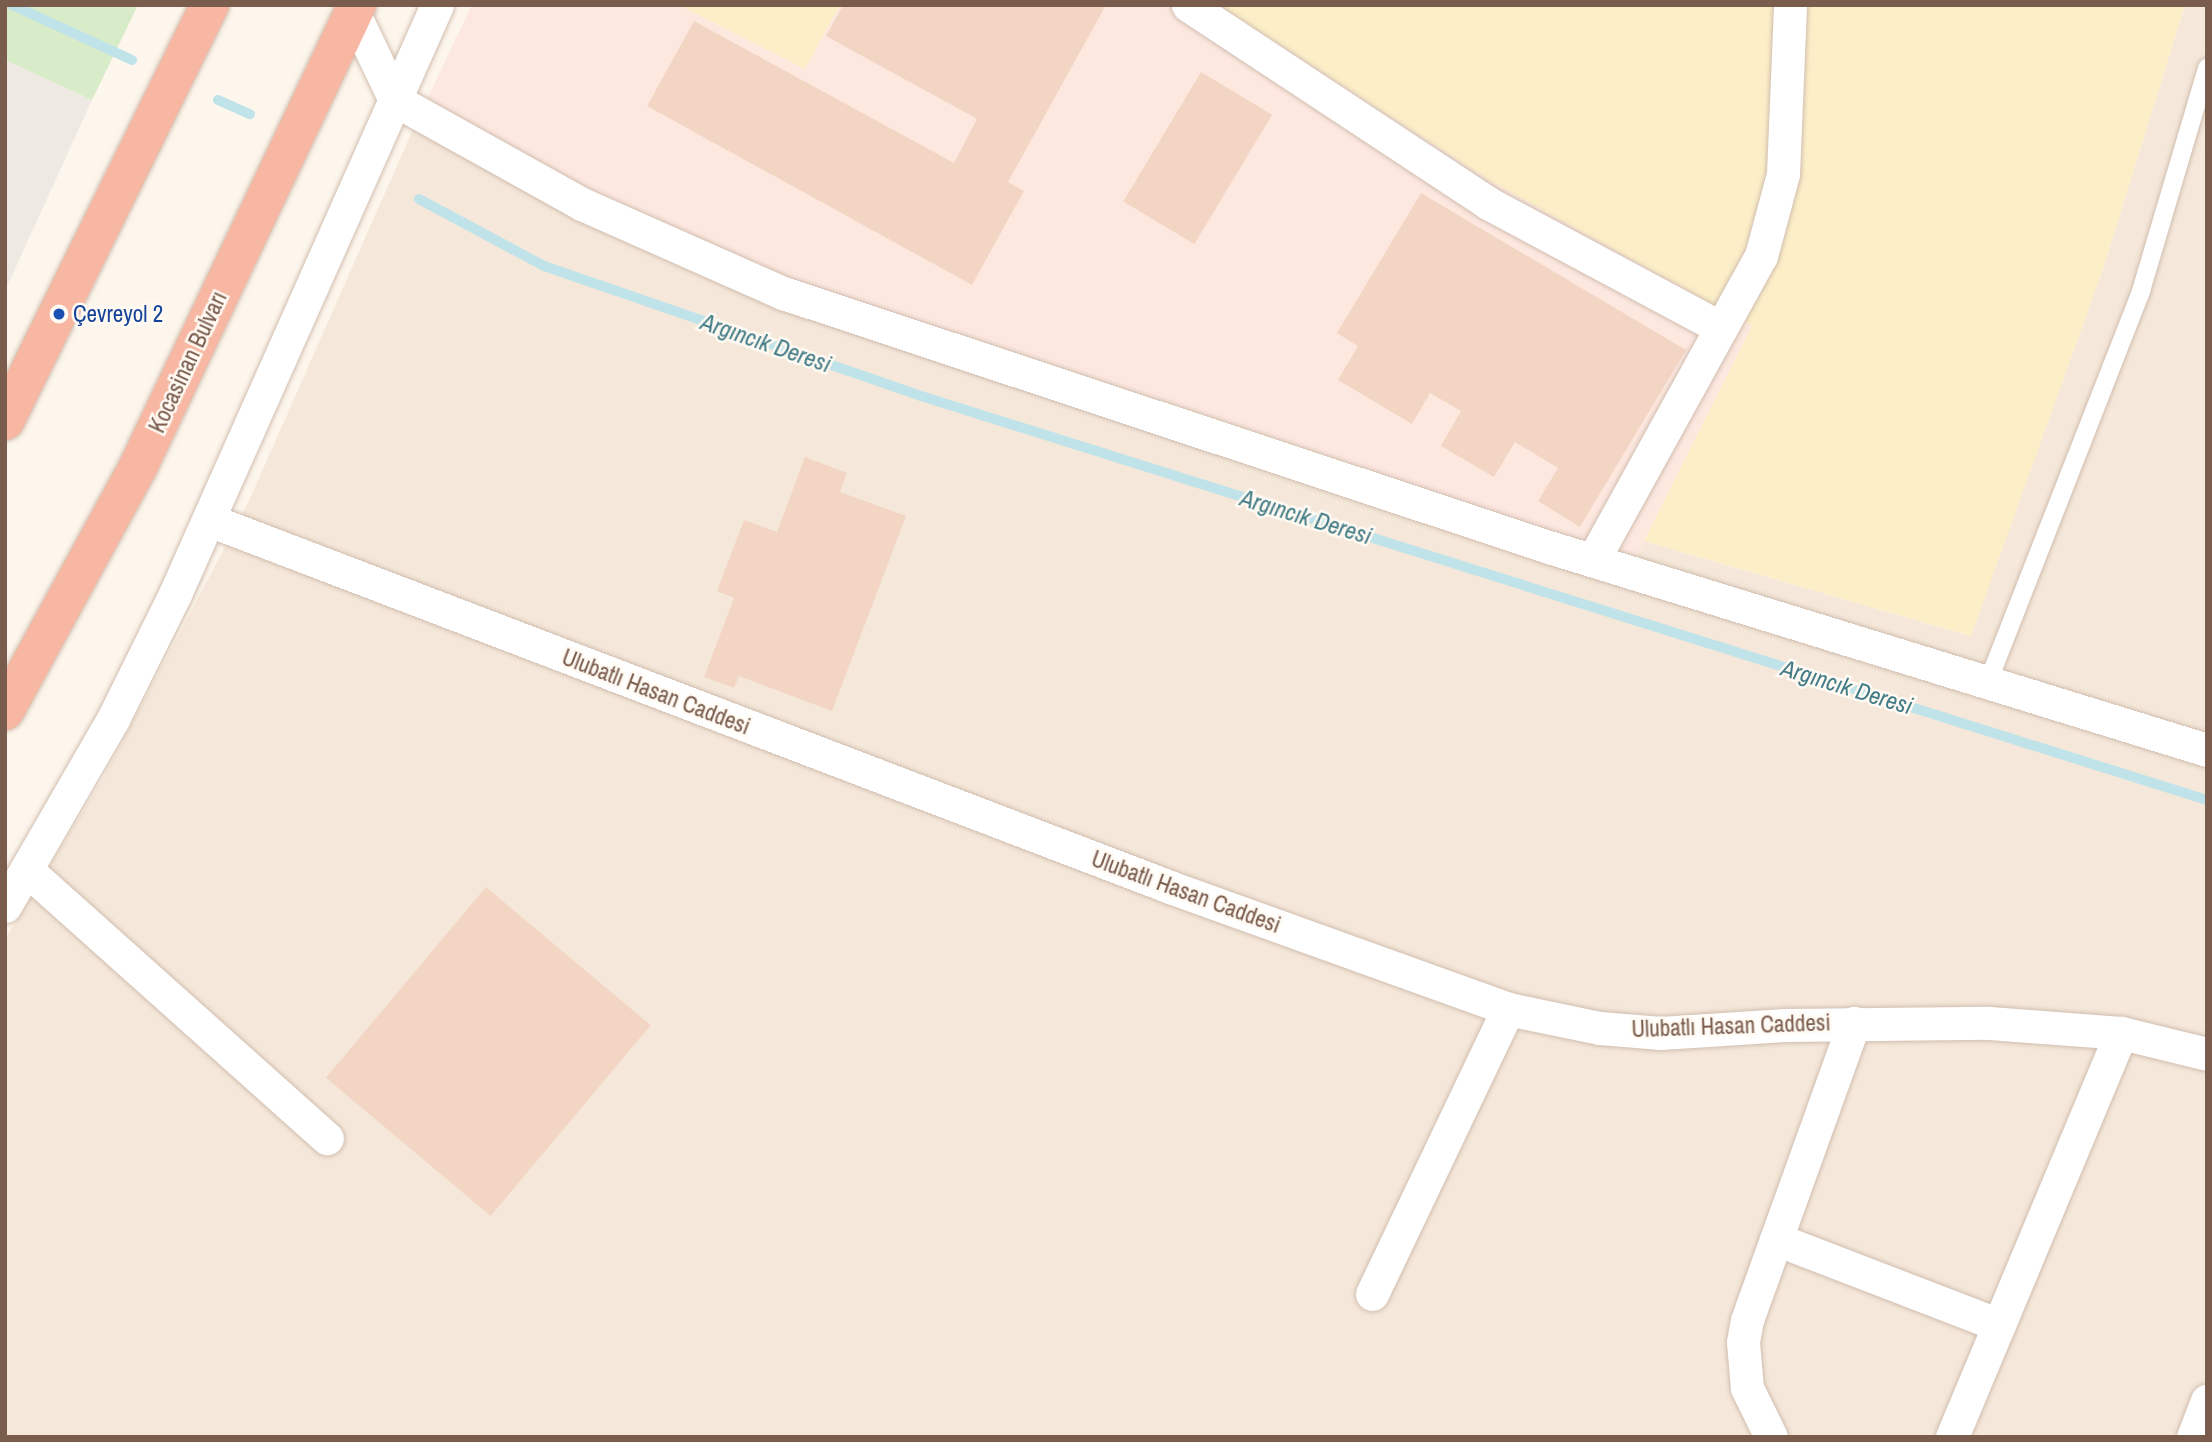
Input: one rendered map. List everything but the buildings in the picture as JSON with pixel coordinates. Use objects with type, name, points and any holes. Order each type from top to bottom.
[{"type":"highway","points":[[5,421],[210,5]]},
{"type":"highway","name":"Kocasinan Bulvarı","points":[[5,711],[138,467],[349,8]]},
{"type":"street","points":[[5,906],[28,871],[113,719],[209,520],[437,5]]},
{"type":"street","points":[[1188,5],[1488,203],[1721,328]]},
{"type":"street","points":[[1593,560],[1761,256],[1783,174],[1790,5]]},
{"type":"street","points":[[349,8],[395,100],[582,204],[783,293],[1593,560],[2207,750]]},
{"type":"street","name":"Ulubatlı Hasan Caddesi","points":[[209,520],[1157,882],[1508,1009],[1600,1028],[1661,1033],[1854,1023],[1989,1023],[2121,1033],[2207,1054]]},
{"type":"street","points":[[28,871],[327,1138]]},
{"type":"street","points":[[1372,1294],[1508,1009]]},
{"type":"street","points":[[1771,1437],[1747,1388],[1743,1342],[1776,1239],[1854,1023]]},
{"type":"street","points":[[1952,1437],[2121,1033]]},
{"type":"street","points":[[1776,1239],[1999,1325]]},
{"type":"street","points":[[2193,1437],[2207,1401]]},
{"type":"lane","points":[[1988,682],[2141,291],[2207,68]]},
{"type":"shaded area","points":[[472,5],[679,5],[804,68],[840,5],[1218,5],[1492,182],[1753,326],[1630,569],[872,319],[419,116]]},
{"type":"shaded area","points":[[2185,5],[2207,5],[2207,1437],[5,1437],[5,939],[102,780],[247,505],[419,116],[1630,568],[1644,541],[1970,636],[2103,269]]},
{"type":"shaded area","points":[[5,60],[92,100],[5,291]]},
{"type":"green space","points":[[5,5],[138,5],[92,100],[5,60]]},
{"type":"sand","points":[[679,5],[840,5],[805,69]]},
{"type":"sand","points":[[1218,5],[2185,5],[2103,269],[1971,636],[1644,541],[1752,326],[1492,182]]},
{"type":"waterway","points":[[12,5],[132,60]]},
{"type":"waterway","points":[[218,100],[250,114]]},
{"type":"waterway","name":"Argıncık Deresi","points":[[419,199],[544,266],[921,396],[2207,800]]},
{"type":"place","name":"Çevreyol 2","points":[[59,314]]}]
